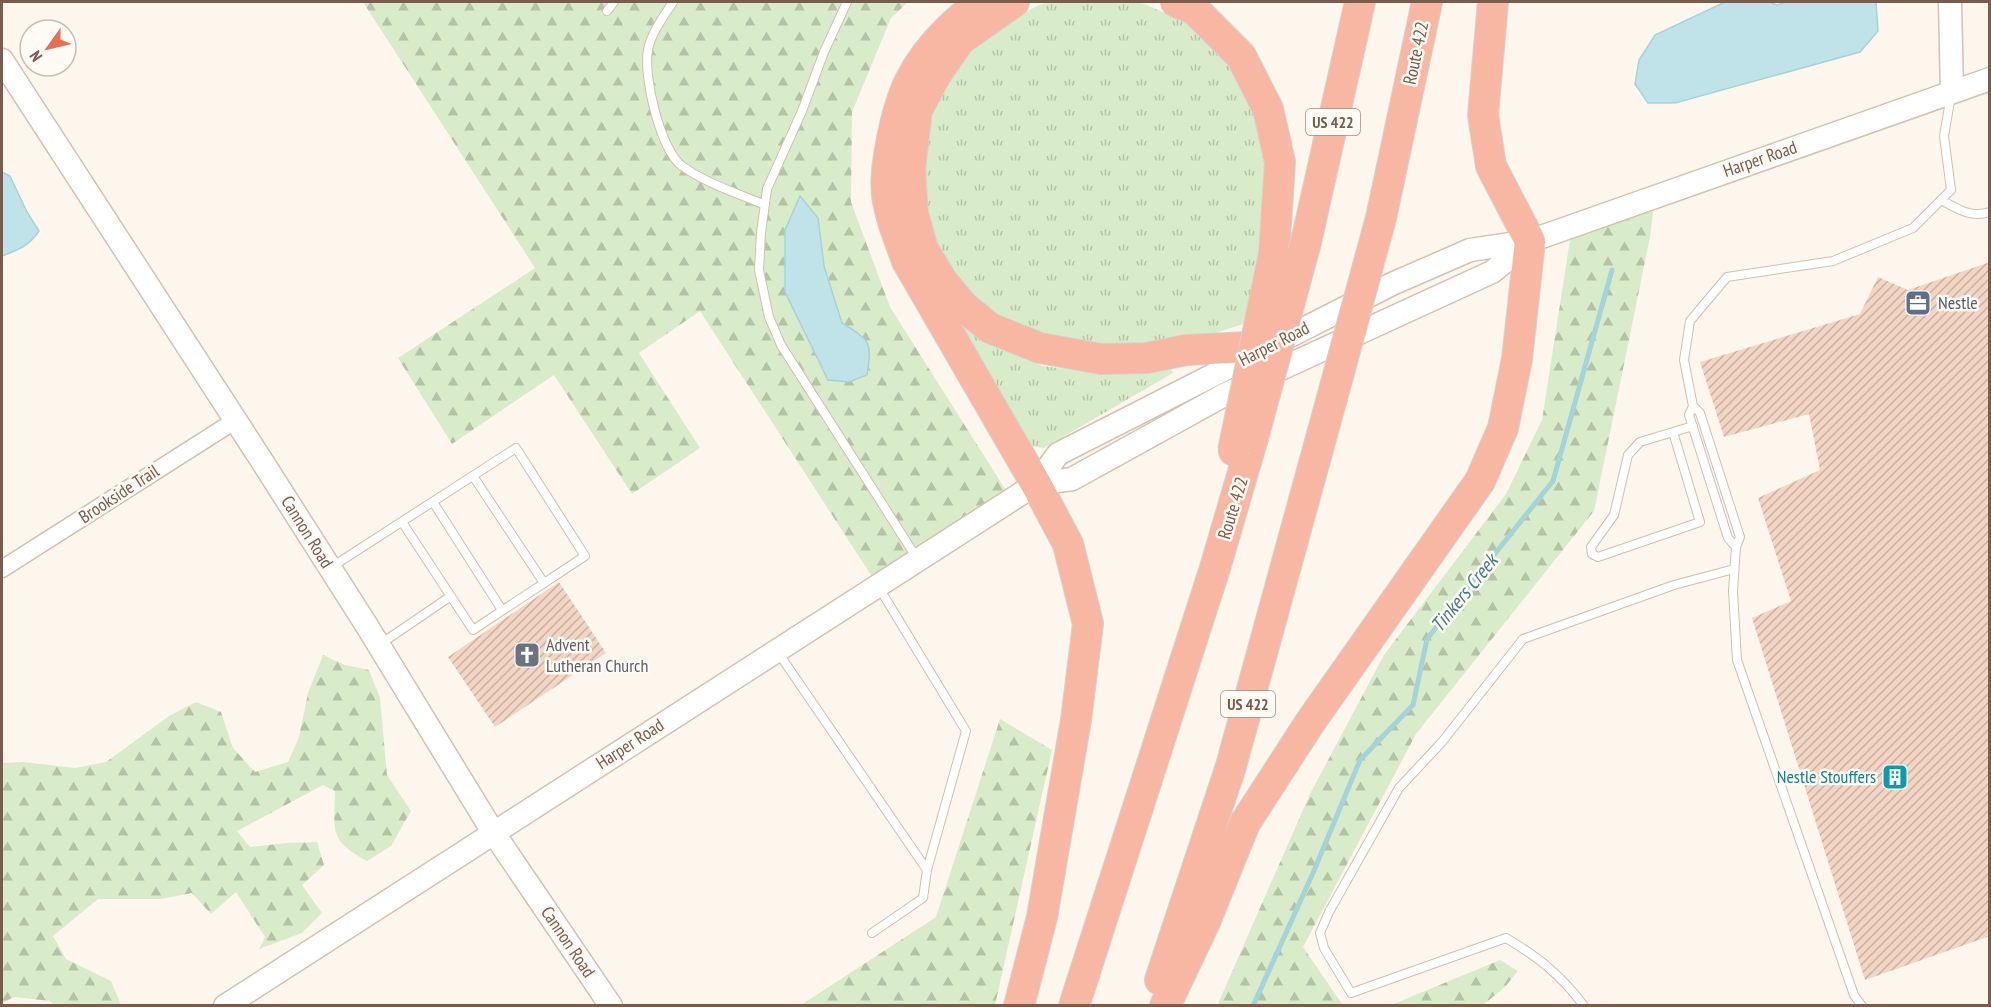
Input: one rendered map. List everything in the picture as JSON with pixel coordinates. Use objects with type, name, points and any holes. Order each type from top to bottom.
[{"type":"highway","points":[[982,2],[971,8],[931,46],[910,78],[896,113],[888,162],[887,194],[893,225],[907,261],[1036,484],[1068,544],[1088,624],[1076,720],[1042,917],[1019,1005]]},
{"type":"highway","points":[[1014,2],[960,40],[937,73],[917,110],[910,169],[913,214],[923,249],[943,282],[964,307],[990,328],[1040,348],[1101,359],[1147,358],[1186,350],[1270,346]]},
{"type":"highway","points":[[1074,1005],[1215,568],[1243,444],[1274,254],[1280,162],[1268,109],[1241,57],[1194,9],[1176,2]]},
{"type":"highway","name":"US 422","points":[[1243,444],[1306,242],[1360,2]]},
{"type":"highway","name":"Route 422","points":[[1152,1005],[1231,766],[1332,398],[1381,218],[1427,2]]},
{"type":"highway","points":[[1165,1005],[1206,922],[1245,823],[1311,721],[1480,481],[1503,428],[1517,359],[1530,241],[1491,166],[1484,115],[1493,2]]},
{"type":"street","points":[[1950,2],[1952,92]]},
{"type":"street","name":"Cannon Road","points":[[2,60],[236,420],[379,645],[493,832],[611,1005]]},
{"type":"street","name":"Harper Road","points":[[225,1005],[1036,484],[1058,454],[1392,285],[1470,250],[1530,241],[1989,80]]},
{"type":"street","name":"Harper Road","points":[[1036,484],[1072,479],[1226,394],[1492,272],[1530,241]]},
{"type":"street","name":"Brookside Trail","points":[[2,569],[236,420]]},
{"type":"lane","points":[[607,12],[614,2]]},
{"type":"lane","points":[[673,2],[651,38],[647,51],[647,75],[659,128],[680,164],[710,182],[765,205]]},
{"type":"lane","points":[[847,2],[767,189],[759,270],[769,317],[781,345],[918,560]]},
{"type":"lane","points":[[1862,1005],[1854,995],[1737,660],[1732,591],[1736,547],[1740,537],[1700,413],[1693,406],[1684,360],[1690,321],[1727,277],[1833,261],[1913,228],[1951,190],[1944,136],[1952,92]]},
{"type":"lane","points":[[1941,200],[1963,213],[1978,216],[1989,212]]},
{"type":"lane","points":[[1693,406],[1689,415],[1728,538],[1736,547]]},
{"type":"lane","points":[[1673,432],[1700,522],[1598,557],[1592,554],[1591,547],[1614,515],[1628,455],[1640,442],[1673,432],[1693,426]]},
{"type":"lane","points":[[330,568],[516,448],[585,556],[473,630],[402,522]]},
{"type":"lane","points":[[473,476],[544,583]]},
{"type":"lane","points":[[433,502],[502,610]]},
{"type":"lane","points":[[1584,1005],[1566,982],[1533,954],[1506,938],[1351,993],[1324,948],[1320,933],[1329,912],[1399,788],[1442,742],[1523,639],[1674,585],[1734,569]]},
{"type":"lane","points":[[872,933],[923,898],[927,870],[966,731],[878,586]]},
{"type":"lane","points":[[379,645],[451,596]]},
{"type":"lane","points":[[777,651],[927,870]]},
{"type":"green space","points":[[363,2],[908,2],[891,18],[852,112],[851,202],[890,307],[1012,500],[878,586],[700,311],[639,353],[700,448],[632,494],[554,375],[452,444],[398,358],[535,268]]},
{"type":"green space","points":[[1055,2],[1145,4],[1186,23],[1229,58],[1259,117],[1269,179],[1249,322],[1191,341],[1098,352],[993,322],[929,244],[917,143],[926,111],[964,51],[1002,23],[1042,4]]},
{"type":"green space","points":[[1655,197],[1650,237],[1594,511],[1416,734],[1303,947],[1342,1004],[1391,1005],[1500,960],[1518,971],[1505,987],[1483,1005],[1217,1006],[1310,794],[1384,655],[1506,494],[1542,420],[1572,227]]},
{"type":"green space","points":[[955,316],[992,345],[1043,366],[1102,374],[1170,364],[1173,373],[1044,448],[1030,446]]},
{"type":"green space","points":[[323,655],[345,665],[369,670],[380,698],[387,775],[411,811],[391,846],[367,861],[346,847],[336,834],[335,791],[323,785],[237,831],[250,847],[317,842],[324,865],[302,885],[322,913],[302,933],[259,949],[265,937],[236,892],[211,914],[192,893],[161,899],[98,899],[53,936],[66,959],[111,981],[121,1005],[54,1005],[50,1001],[14,997],[2,1003],[2,763],[23,762],[75,768],[106,762],[169,716],[196,702],[221,712],[233,748],[255,772],[288,762],[299,737],[308,693]]},
{"type":"green space","points":[[1000,719],[1052,750],[995,1005],[801,1005],[936,917]]},
{"type":"water","points":[[1725,2],[1769,2],[1777,5],[1786,2],[1876,2],[1878,31],[1860,52],[1675,103],[1648,103],[1635,84],[1639,60],[1655,35]]},
{"type":"water","points":[[2,172],[10,176],[39,231],[23,247],[2,256]]},
{"type":"water","points":[[800,196],[818,218],[824,266],[842,323],[859,334],[869,349],[867,375],[849,382],[828,380],[785,292],[785,230]]},
{"type":"building","name":"Nestle Stouffers","points":[[1990,262],[1990,936],[1865,980],[1752,618],[1791,601],[1758,498],[1820,470],[1809,414],[1724,437],[1700,362],[1860,314],[1878,277],[1908,290]]},
{"type":"building","name":"Advent Lutheran Church","points":[[559,582],[606,653],[495,727],[448,657]]},
{"type":"waterway","name":"Tinkers Creek","points":[[1253,1006],[1313,873],[1360,760],[1413,705],[1427,639],[1553,481],[1612,270]]},
{"type":"place","name":"Nestle","points":[[1918,303]]},
{"type":"place","name":"Advent Lutheran Church","points":[[527,655]]},
{"type":"place","name":"Nestle Stouffers","points":[[1895,777]]}]
